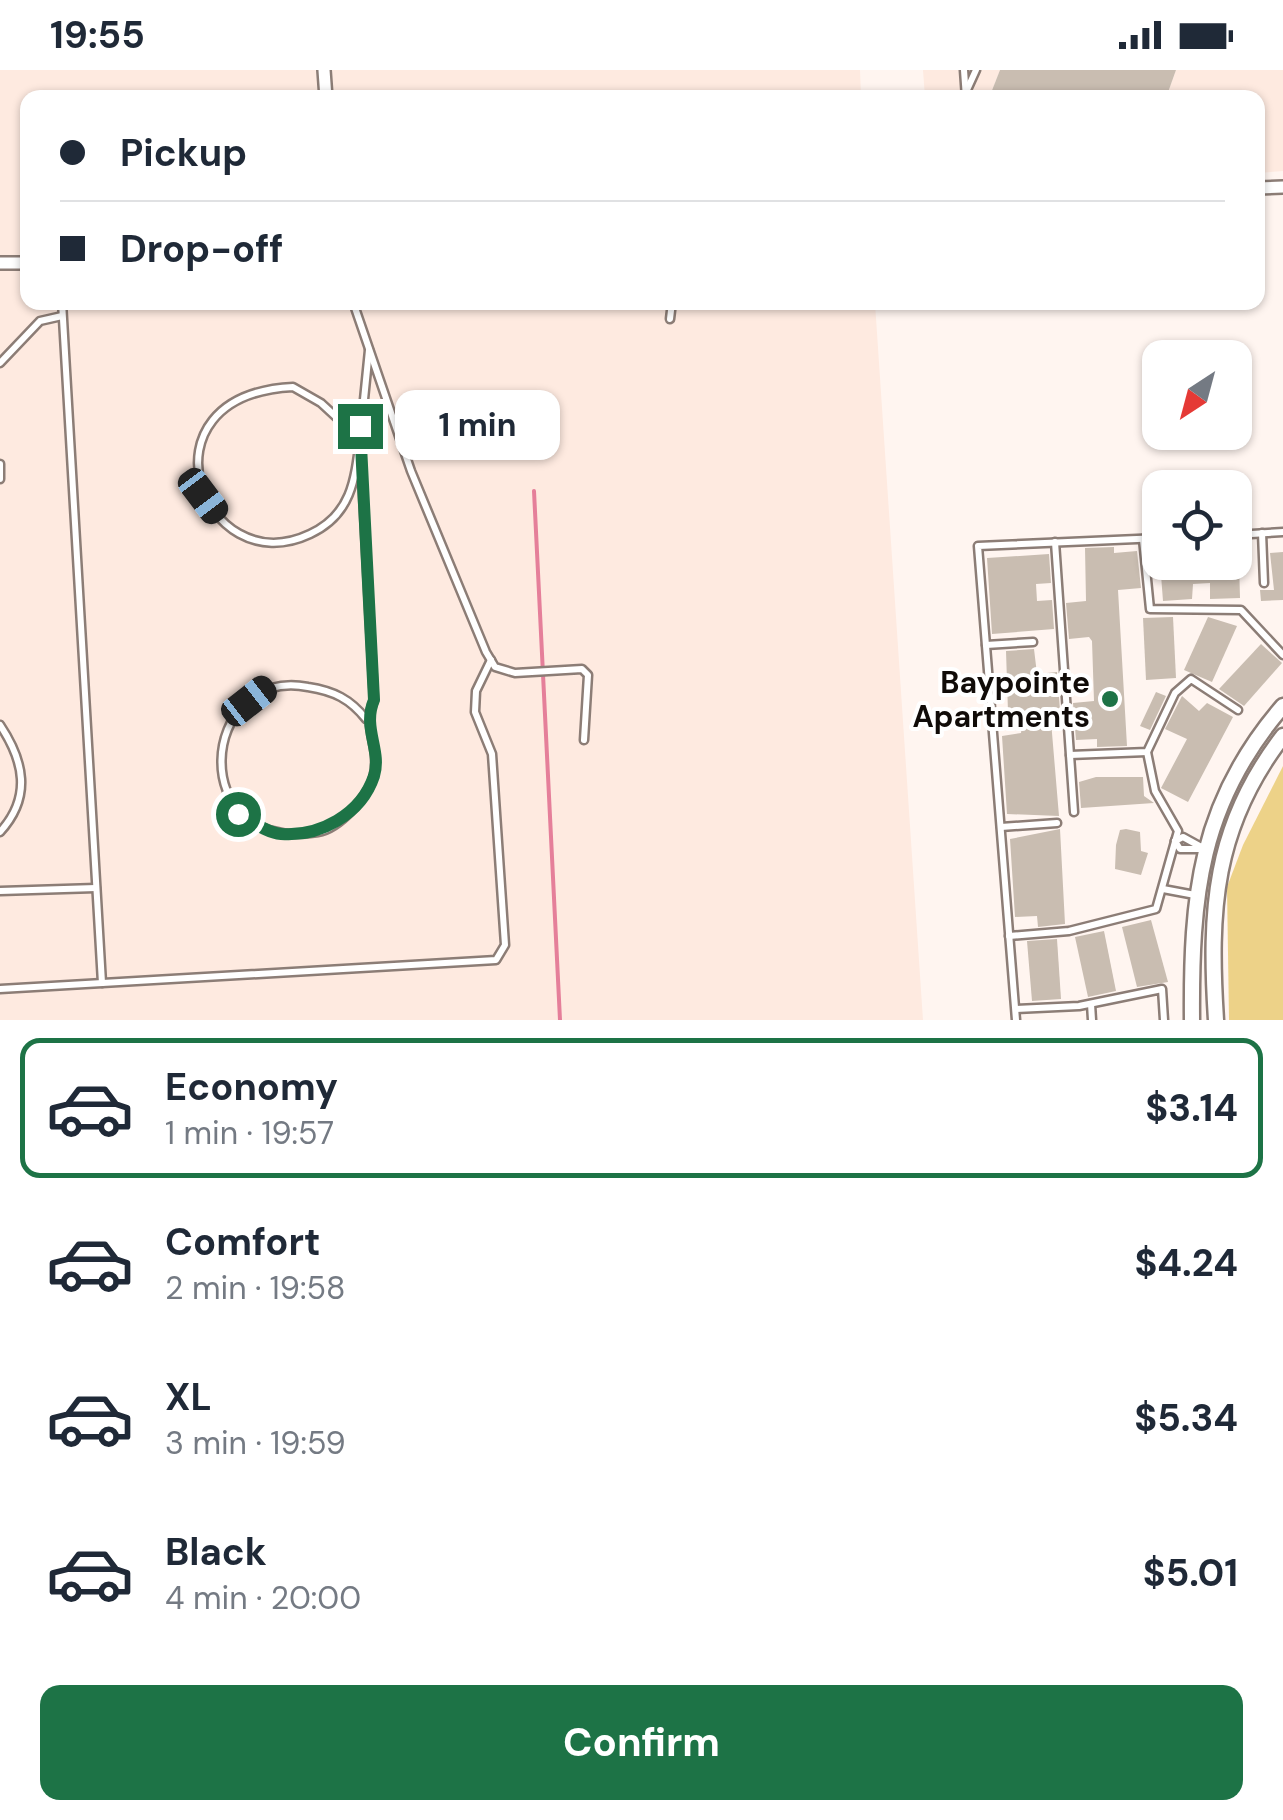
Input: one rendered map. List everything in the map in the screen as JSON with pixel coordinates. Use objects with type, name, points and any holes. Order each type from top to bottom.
[{"type":"street","points":[[1192,1020],[1195,895],[1204,849],[1234,777],[1283,706]]},
{"type":"street","points":[[1212,921],[1220,865],[1241,806],[1283,736]]},
{"type":"street","points":[[1204,849],[1220,838],[1233,812],[1241,806]]},
{"type":"street","points":[[1204,849],[1213,863],[1208,890],[1216,1020]]},
{"type":"lane","points":[[62,310],[102,983]]},
{"type":"lane","points":[[356,310],[411,471],[494,667],[515,674],[572,668],[588,674],[584,740]]},
{"type":"lane","points":[[670,319],[671,310]]},
{"type":"lane","points":[[0,363],[40,321],[62,316]]},
{"type":"lane","points":[[366,719],[351,700],[320,689],[290,683],[268,686],[227,728],[219,769],[238,814],[277,834],[322,832],[356,805],[374,775],[366,719],[374,700],[360,439],[321,403],[293,386],[260,388],[230,400],[206,428],[198,462],[203,496],[224,524],[254,541],[291,544],[330,525],[348,502],[360,439],[369,350]]},
{"type":"lane","points":[[0,464],[0,479]]},
{"type":"lane","points":[[1252,533],[1283,532]]},
{"type":"lane","points":[[1262,533],[1264,583]]},
{"type":"lane","points":[[1016,1020],[978,546],[1142,538]]},
{"type":"lane","points":[[1055,542],[1074,812]]},
{"type":"lane","points":[[1147,580],[1150,609],[1241,610],[1283,655]]},
{"type":"lane","points":[[986,644],[1033,642]]},
{"type":"lane","points":[[0,989],[496,960],[504,946],[500,824],[492,754],[475,712],[476,691],[491,660]]},
{"type":"lane","points":[[1009,936],[1068,930],[1151,913],[1163,889],[1178,831],[1155,791],[1148,752],[1175,693],[1185,681],[1201,683],[1238,710]]},
{"type":"lane","points":[[992,720],[1047,716]]},
{"type":"lane","points":[[0,725],[17,750],[24,782],[13,818],[0,832]]},
{"type":"lane","points":[[1070,755],[1148,752]]},
{"type":"lane","points":[[1000,827],[1056,823]]},
{"type":"lane","points":[[1175,841],[1183,838],[1204,849]]},
{"type":"lane","points":[[0,891],[96,888]]},
{"type":"lane","points":[[1163,889],[1195,895]]},
{"type":"lane","points":[[1015,1010],[1091,1004],[1162,990],[1164,1020]]},
{"type":"lane","points":[[1091,1004],[1092,1020]]},
{"type":"shaded area","points":[[0,70],[860,70],[861,90],[20,90],[20,310],[875,310],[923,1020],[0,1020]]},
{"type":"shaded area","points":[[923,70],[1000,70],[992,90],[924,90]]},
{"type":"shaded area","points":[[1176,70],[1283,70],[1283,171],[1265,172],[1265,90],[1169,90]]},
{"type":"shaded area","points":[[1283,766],[1283,1020],[1229,1020],[1227,887],[1243,845]]},
{"type":"building","points":[[1000,70],[1176,70],[1169,90],[992,90]]},
{"type":"building","points":[[1114,547],[1114,553],[1137,551],[1141,588],[1118,590],[1127,746],[1097,747],[1097,739],[1076,740],[1073,703],[1094,701],[1092,641],[1089,637],[1069,639],[1066,603],[1086,601],[1085,548]]},
{"type":"building","points":[[1283,552],[1283,600],[1261,601],[1260,590],[1274,590],[1270,553]]},
{"type":"building","points":[[1049,554],[1051,583],[1036,584],[1037,601],[1052,600],[1054,629],[992,634],[987,558]]},
{"type":"building","points":[[1161,580],[1240,580],[1240,598],[1210,599],[1210,583],[1193,584],[1192,599],[1163,601]]},
{"type":"building","points":[[1173,617],[1176,678],[1146,680],[1143,618]]},
{"type":"building","points":[[1208,617],[1237,626],[1212,682],[1184,670]]},
{"type":"building","points":[[1261,644],[1282,663],[1244,706],[1219,689]]},
{"type":"building","points":[[1034,649],[1037,674],[1057,672],[1060,710],[1008,712],[1006,651]]},
{"type":"building","points":[[1156,692],[1166,696],[1150,730],[1140,726]]},
{"type":"building","points":[[1182,696],[1199,711],[1207,703],[1233,717],[1188,802],[1161,788],[1187,739],[1165,729]]},
{"type":"building","points":[[1051,721],[1059,816],[1007,814],[1002,736],[1021,733],[1022,725]]},
{"type":"building","points":[[1096,777],[1143,777],[1144,796],[1154,803],[1081,808],[1079,782]]},
{"type":"building","points":[[1060,829],[1065,924],[1038,927],[1037,916],[1015,917],[1010,839]]},
{"type":"building","points":[[1120,830],[1140,832],[1141,851],[1148,853],[1141,875],[1115,869]]},
{"type":"building","points":[[1151,920],[1168,982],[1137,987],[1122,927]]},
{"type":"building","points":[[1104,931],[1116,991],[1088,997],[1075,937]]},
{"type":"building","points":[[1057,939],[1061,999],[1032,1001],[1027,941]]},
{"type":"waterway","points":[[534,491],[560,1020]]},
{"type":"place","name":"Baypointe Apartments","points":[[1110,699]]},
{"type":"route","points":[[238,814],[277,834],[322,832],[356,805],[374,775],[373,742],[366,719],[374,700],[360,426]]}]
